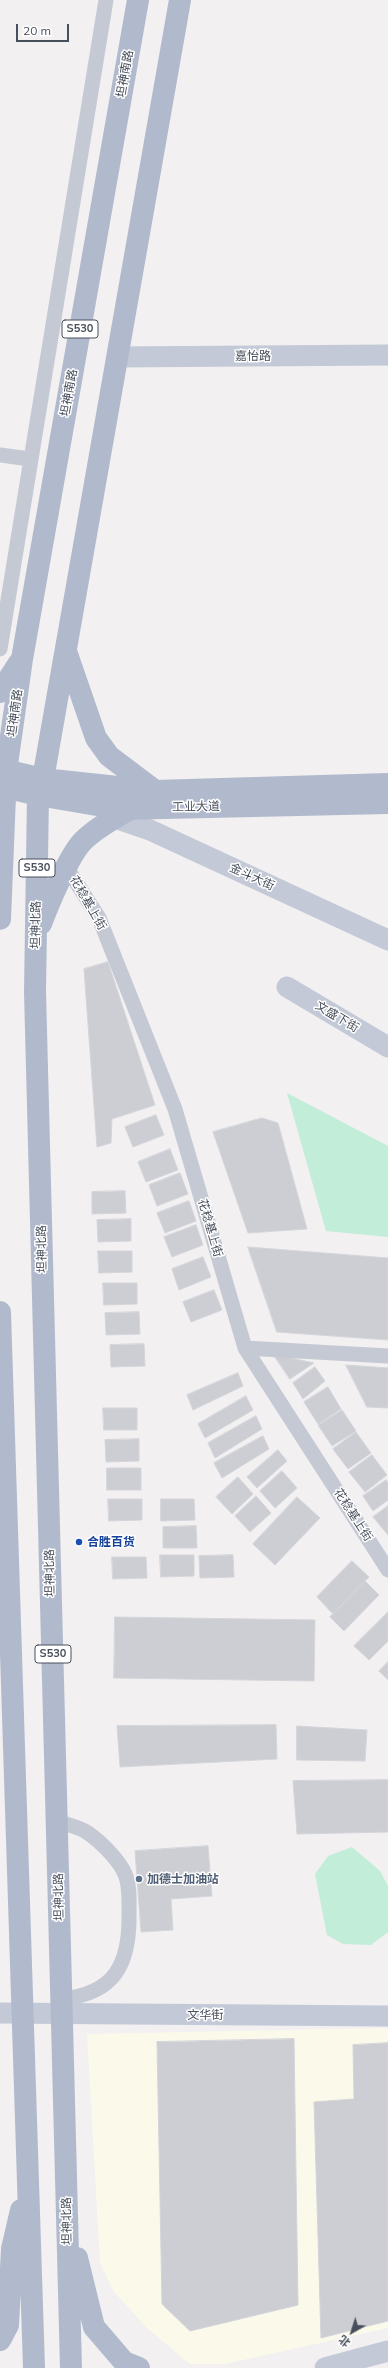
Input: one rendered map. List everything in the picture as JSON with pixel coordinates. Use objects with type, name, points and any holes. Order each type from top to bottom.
[{"type":"main road","name":"坦神南路","points":[[3,779],[22,659],[138,0]]},
{"type":"main road","name":"S530","points":[[41,787],[180,0]]},
{"type":"main road","points":[[66,651],[96,738],[109,756],[155,791]]},
{"type":"main road","points":[[0,692],[22,659]]},
{"type":"main road","points":[[3,779],[41,787]]},
{"type":"main road","name":"S530","points":[[0,919],[3,779]]},
{"type":"main road","name":"工业大道","points":[[41,787],[155,791],[388,784]]},
{"type":"main road","name":"工业大道","points":[[41,787],[120,809],[124,813],[388,804]]},
{"type":"main road","name":"坦神北路","points":[[41,787],[35,992],[71,2368]]},
{"type":"main road","points":[[36,941],[50,901],[82,842],[124,813]]},
{"type":"main road","points":[[0,1312],[34,2368]]},
{"type":"main road","points":[[0,2340],[8,2325],[12,2249],[27,2181]]},
{"type":"main road","points":[[67,2215],[94,2327],[124,2362],[139,2368]]},
{"type":"street","points":[[0,649],[106,0]]},
{"type":"street","name":"嘉怡路","points":[[117,357],[388,356]]},
{"type":"street","points":[[0,455],[30,459]]},
{"type":"street","name":"金斗大街","points":[[124,813],[150,830],[388,940]]},
{"type":"street","name":"花稔基上街","points":[[67,868],[99,918],[175,1109],[245,1348],[388,1570]]},
{"type":"street","name":"文盛下街","points":[[286,987],[388,1047]]},
{"type":"street","points":[[245,1348],[388,1356]]},
{"type":"street","points":[[57,1821],[88,1833],[113,1857],[125,1874],[129,1897],[129,1943],[125,1959],[113,1978],[99,1988],[62,2007]]},
{"type":"street","name":"文华街","points":[[0,2013],[22,2014],[62,2007],[388,2016]]},
{"type":"street","points":[[325,2368],[388,2351]]},
{"type":"street","points":[[379,2368],[388,2366]]},
{"type":"shaded area","points":[[388,2028],[388,2328],[225,2364],[190,2364],[147,2328],[114,2292],[100,2263],[87,2034]]},
{"type":"green space","points":[[287,1093],[388,1146],[388,1237],[326,1231]]},
{"type":"green space","points":[[352,1847],[380,1871],[388,1886],[388,1932],[371,1945],[343,1944],[327,1935],[315,1874],[328,1856]]},
{"type":"building","points":[[108,962],[155,1105],[112,1119],[111,1143],[97,1147],[84,969]]},
{"type":"building","points":[[156,1115],[164,1135],[133,1147],[125,1127]]},
{"type":"building","points":[[262,1118],[278,1123],[307,1229],[248,1233],[213,1132]]},
{"type":"building","points":[[170,1149],[178,1170],[146,1182],[138,1162]]},
{"type":"building","points":[[180,1173],[188,1194],[157,1206],[149,1185]]},
{"type":"building","points":[[125,1191],[126,1213],[92,1214],[92,1192]]},
{"type":"building","points":[[189,1201],[196,1221],[165,1233],[157,1213]]},
{"type":"building","points":[[131,1219],[131,1241],[98,1242],[97,1220]]},
{"type":"building","points":[[196,1225],[203,1245],[172,1257],[164,1237]]},
{"type":"building","points":[[248,1247],[388,1258],[388,1340],[277,1332]]},
{"type":"building","points":[[98,1251],[132,1251],[132,1272],[99,1273]]},
{"type":"building","points":[[203,1257],[211,1277],[179,1290],[172,1269]]},
{"type":"building","points":[[103,1283],[137,1283],[137,1304],[104,1305]]},
{"type":"building","points":[[214,1290],[222,1310],[191,1322],[183,1302]]},
{"type":"building","points":[[139,1312],[140,1334],[106,1335],[105,1313]]},
{"type":"building","points":[[144,1344],[145,1366],[111,1367],[110,1345]]},
{"type":"building","points":[[273,1354],[314,1363],[290,1379]]},
{"type":"building","points":[[346,1365],[388,1368],[388,1408],[367,1407]]},
{"type":"building","points":[[315,1367],[325,1381],[303,1399],[293,1383]]},
{"type":"building","points":[[238,1373],[243,1386],[193,1410],[187,1395]]},
{"type":"building","points":[[328,1387],[341,1409],[318,1424],[304,1402]]},
{"type":"building","points":[[246,1396],[253,1410],[205,1438],[198,1424]]},
{"type":"building","points":[[103,1408],[137,1408],[137,1430],[104,1430]]},
{"type":"building","points":[[342,1410],[356,1431],[332,1446],[318,1425]]},
{"type":"building","points":[[256,1416],[262,1429],[215,1458],[208,1443]]},
{"type":"building","points":[[356,1432],[371,1453],[348,1469],[333,1449]]},
{"type":"building","points":[[263,1436],[269,1449],[222,1478],[214,1463]]},
{"type":"building","points":[[139,1439],[139,1461],[106,1462],[105,1440]]},
{"type":"building","points":[[278,1450],[287,1461],[257,1488],[247,1477]]},
{"type":"building","points":[[372,1455],[387,1475],[365,1492],[349,1472]]},
{"type":"building","points":[[107,1468],[141,1468],[141,1490],[107,1490]]},
{"type":"building","points":[[282,1471],[297,1488],[275,1508],[260,1491]]},
{"type":"building","points":[[238,1477],[253,1494],[232,1514],[216,1497]]},
{"type":"building","points":[[386,1480],[388,1483],[388,1500],[373,1511],[363,1496]]},
{"type":"building","points":[[256,1496],[271,1513],[250,1532],[235,1516]]},
{"type":"building","points":[[297,1497],[320,1518],[275,1565],[253,1544]]},
{"type":"building","points":[[108,1499],[142,1499],[142,1520],[109,1521]]},
{"type":"building","points":[[161,1499],[194,1499],[195,1520],[161,1521]]},
{"type":"building","points":[[388,1506],[388,1535],[373,1517]]},
{"type":"building","points":[[196,1526],[197,1548],[163,1548],[163,1527]]},
{"type":"building","points":[[160,1555],[194,1555],[194,1576],[161,1577]]},
{"type":"building","points":[[233,1555],[234,1577],[200,1578],[199,1556]]},
{"type":"building","points":[[112,1557],[146,1557],[147,1578],[113,1579]]},
{"type":"building","points":[[352,1561],[369,1577],[333,1614],[317,1597]]},
{"type":"building","points":[[365,1581],[379,1595],[344,1631],[330,1617]]},
{"type":"building","points":[[388,1612],[388,1641],[369,1660],[354,1646]]},
{"type":"building","points":[[115,1617],[315,1620],[314,1681],[114,1678]]},
{"type":"building","points":[[388,1662],[388,1680],[379,1671]]},
{"type":"building","points":[[276,1725],[277,1759],[120,1767],[117,1726]]},
{"type":"building","points":[[297,1726],[367,1730],[365,1761],[297,1760]]},
{"type":"building","points":[[388,1780],[388,1832],[297,1834],[293,1781]]},
{"type":"building","points":[[208,1846],[212,1896],[171,1899],[173,1930],[141,1932],[135,1851]]},
{"type":"building","points":[[294,2039],[298,2305],[190,2331],[162,2304],[157,2042]]},
{"type":"building","points":[[388,2043],[388,2321],[321,2338],[314,2102],[354,2099],[353,2045]]},
{"type":"place","name":"合胜百货","points":[[79,1542]]},
{"type":"place","name":"加德士加油站","points":[[139,1879]]}]
